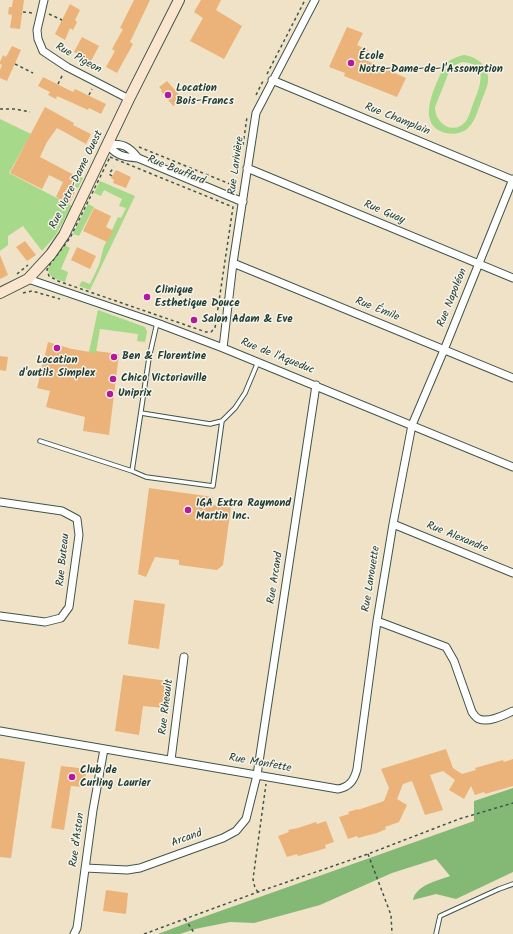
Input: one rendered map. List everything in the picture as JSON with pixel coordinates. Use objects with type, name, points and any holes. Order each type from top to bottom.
[{"type":"street","name":"Rue Pigeon","points":[[44,0],[37,30],[41,47],[47,54],[130,99]]},
{"type":"street","name":"Rue Notre-Dame Ouest","points":[[0,293],[28,279],[51,254],[64,235],[107,144],[179,0]]},
{"type":"street","name":"Rue Larivière","points":[[223,348],[233,263],[256,113],[314,0]]},
{"type":"street","name":"Rue Champlain","points":[[272,80],[513,179]]},
{"type":"street","name":"Rue Bouffard","points":[[107,144],[113,152],[124,157],[138,158],[243,202]]},
{"type":"street","name":"Rue Bouffard","points":[[107,144],[123,145],[131,148],[138,158]]},
{"type":"street","name":"Rue Guay","points":[[247,168],[513,278]]},
{"type":"street","name":"Rue Napoléon","points":[[412,424],[444,350],[513,179]]},
{"type":"street","name":"Rue Émile","points":[[233,263],[513,378]]},
{"type":"street","name":"Rue de l'Aqueduc","points":[[28,279],[157,323],[223,348],[412,424],[513,467]]},
{"type":"street","name":"Rue Arcand","points":[[257,775],[316,385]]},
{"type":"street","name":"Rue Lanouette","points":[[412,424],[392,524],[377,621],[446,647],[454,661],[472,712],[478,719],[491,719],[513,711]]},
{"type":"street","name":"Rue Buteau","points":[[0,502],[62,511],[77,519],[79,535],[69,607],[61,618],[45,622],[0,616]]},
{"type":"street","name":"Rue Alexandre","points":[[392,524],[513,573]]},
{"type":"street","name":"Rue Monfette","points":[[0,731],[338,789],[346,788],[352,782],[357,769],[377,621]]},
{"type":"street","name":"Rue Rheault","points":[[171,760],[184,657]]},
{"type":"street","name":"Rue d'Aston","points":[[74,934],[77,928],[93,810],[104,749]]},
{"type":"street","name":"Arcand","points":[[85,868],[127,870],[140,868],[223,838],[236,831],[246,818],[257,775]]},
{"type":"lane","points":[[132,471],[149,358],[157,323]]},
{"type":"lane","points":[[141,413],[210,424],[222,421],[235,408],[245,393],[258,362]]},
{"type":"lane","points":[[40,442],[132,471],[146,477],[213,486],[222,421]]},
{"type":"lane","points":[[436,934],[440,916],[513,884]]},
{"type":"path","points":[[41,10],[62,20]]},
{"type":"path","points":[[23,12],[30,12]]},
{"type":"path","points":[[83,56],[82,58],[94,64]]},
{"type":"path","points":[[15,64],[33,73]]},
{"type":"path","points":[[58,84],[67,66]]},
{"type":"path","points":[[0,109],[15,109],[30,112]]},
{"type":"path","name":"Rue Bouffard","points":[[139,147],[236,186]]},
{"type":"path","name":"Rue Bouffard","points":[[110,157],[233,207]]},
{"type":"path","points":[[112,176],[109,174],[114,167]]},
{"type":"path","name":"Rue Larivière","points":[[168,319],[206,332],[211,332],[215,328],[233,207]]},
{"type":"path","points":[[14,275],[30,263]]},
{"type":"path","points":[[257,775],[266,784],[253,879],[255,888],[258,892]]},
{"type":"path","points":[[144,934],[258,892],[368,854],[459,819],[513,803]]},
{"type":"path","points":[[368,854],[391,915],[392,934]]},
{"type":"path","points":[[186,919],[195,934]]},
{"type":"green space","points":[[464,55],[474,58],[482,63],[487,71],[488,82],[486,91],[471,125],[462,132],[449,134],[436,129],[431,122],[429,113],[430,103],[445,64],[452,59]],"holes":[[[462,62],[471,63],[480,71],[480,84],[466,121],[456,128],[451,128],[442,123],[438,118],[435,107],[451,67]]]},
{"type":"green space","points":[[0,119],[31,134],[9,173],[72,206],[55,236],[42,251],[23,226],[8,236],[8,245],[0,251]]},
{"type":"green space","points":[[77,175],[83,178],[78,188],[71,185]]},
{"type":"green space","points":[[100,181],[135,196],[90,290],[79,286],[82,281],[90,284],[99,265],[104,246],[113,231],[112,230],[118,217],[121,218],[126,208],[119,206],[122,199],[104,190],[101,196],[94,193]]},
{"type":"green space","points":[[88,204],[94,207],[79,236],[73,234]]},
{"type":"green space","points":[[65,245],[70,248],[61,269],[68,272],[65,282],[51,276],[48,268]]},
{"type":"green space","points":[[98,310],[145,327],[147,332],[145,342],[137,341],[138,334],[100,329],[85,416],[89,352]]},
{"type":"green space","points":[[513,788],[513,872],[456,899],[436,894],[413,900],[418,891],[423,887],[450,876],[436,859],[392,873],[320,905],[254,923],[230,922],[195,929],[180,934],[158,934],[474,821],[474,801]]},
{"type":"building","points":[[13,0],[24,0],[20,29],[10,28],[12,15],[8,14],[9,7],[12,7]]},
{"type":"building","points":[[134,0],[150,0],[130,42],[133,44],[117,73],[106,67],[115,51],[112,49],[123,29],[120,28]]},
{"type":"building","points":[[201,0],[221,0],[216,10],[242,26],[224,59],[190,41],[203,18],[194,12]]},
{"type":"building","points":[[70,4],[80,10],[75,20],[77,22],[73,30],[70,28],[65,40],[55,34]]},
{"type":"building","name":"École Notre-Dame-de-l'Assomption","points":[[347,27],[363,33],[357,45],[368,50],[363,59],[406,78],[397,97],[344,76],[345,73],[329,67]]},
{"type":"building","points":[[82,37],[99,46],[91,61],[74,52]]},
{"type":"building","points":[[12,46],[21,50],[7,81],[0,78],[0,70],[2,65],[0,62],[3,55],[6,57]]},
{"type":"building","points":[[43,77],[73,92],[75,89],[106,104],[101,114],[89,108],[88,110],[57,96],[56,99],[48,95],[50,92],[38,86]]},
{"type":"building","points":[[167,81],[182,98],[173,106],[159,87]]},
{"type":"building","points":[[45,107],[74,123],[73,125],[91,134],[86,144],[57,128],[47,142],[40,157],[76,176],[69,189],[75,192],[69,204],[56,197],[63,182],[49,175],[42,189],[10,173]]},
{"type":"building","points":[[116,170],[131,177],[126,188],[113,183],[114,180],[111,178]]},
{"type":"building","points":[[94,208],[111,216],[106,227],[114,231],[107,242],[83,231]]},
{"type":"building","points":[[25,241],[36,255],[27,261],[16,247]]},
{"type":"building","points":[[77,247],[96,256],[90,269],[71,260]]},
{"type":"building","points":[[0,255],[8,275],[0,279]]},
{"type":"building","points":[[48,342],[72,349],[96,353],[96,351],[119,354],[109,435],[83,431],[85,417],[46,407],[50,391],[37,388]]},
{"type":"building","points":[[0,356],[8,357],[6,371],[0,370]]},
{"type":"building","points":[[149,488],[213,497],[212,505],[231,507],[223,565],[217,570],[179,565],[179,560],[155,557],[146,577],[138,574]]},
{"type":"building","points":[[134,600],[165,604],[159,649],[128,644]]},
{"type":"building","points":[[123,675],[168,681],[164,708],[143,706],[139,735],[115,731]]},
{"type":"building","points":[[446,749],[453,768],[462,774],[476,770],[475,768],[503,760],[504,762],[513,759],[513,786],[485,794],[484,792],[475,795],[471,786],[464,799],[449,790],[455,780],[443,771],[430,775],[443,810],[425,815],[412,781],[403,784],[397,799],[407,805],[399,822],[385,827],[386,829],[377,833],[348,839],[339,817],[349,814],[348,812],[384,801],[389,788],[381,769]]},
{"type":"building","points":[[0,758],[25,762],[11,858],[0,857]]},
{"type":"building","points":[[61,766],[87,769],[83,787],[71,786],[64,830],[51,828]]},
{"type":"building","points":[[326,821],[334,842],[325,845],[326,848],[317,851],[287,857],[278,836],[289,832],[288,830],[316,822],[317,824]]},
{"type":"building","points":[[106,890],[128,893],[126,914],[103,911]]},
{"type":"place","name":"École Notre-Dame-de-l'Assomption","points":[[351,63]]},
{"type":"place","name":"Location Bois-Francs","points":[[168,95]]},
{"type":"place","name":"Clinique Esthetique Douce","points":[[147,297]]},
{"type":"place","name":"Salon Adam & Eve","points":[[194,320]]},
{"type":"place","name":"Location d'outils Simplex","points":[[57,348]]},
{"type":"place","name":"Ben & Florentine","points":[[114,357]]},
{"type":"place","name":"Chico Victoriaville","points":[[113,379]]},
{"type":"place","name":"Uniprix","points":[[110,394]]},
{"type":"place","name":"IGA Extra Raymond Martin Inc.","points":[[188,510]]},
{"type":"place","name":"Club de Curling Laurier","points":[[72,777]]}]
